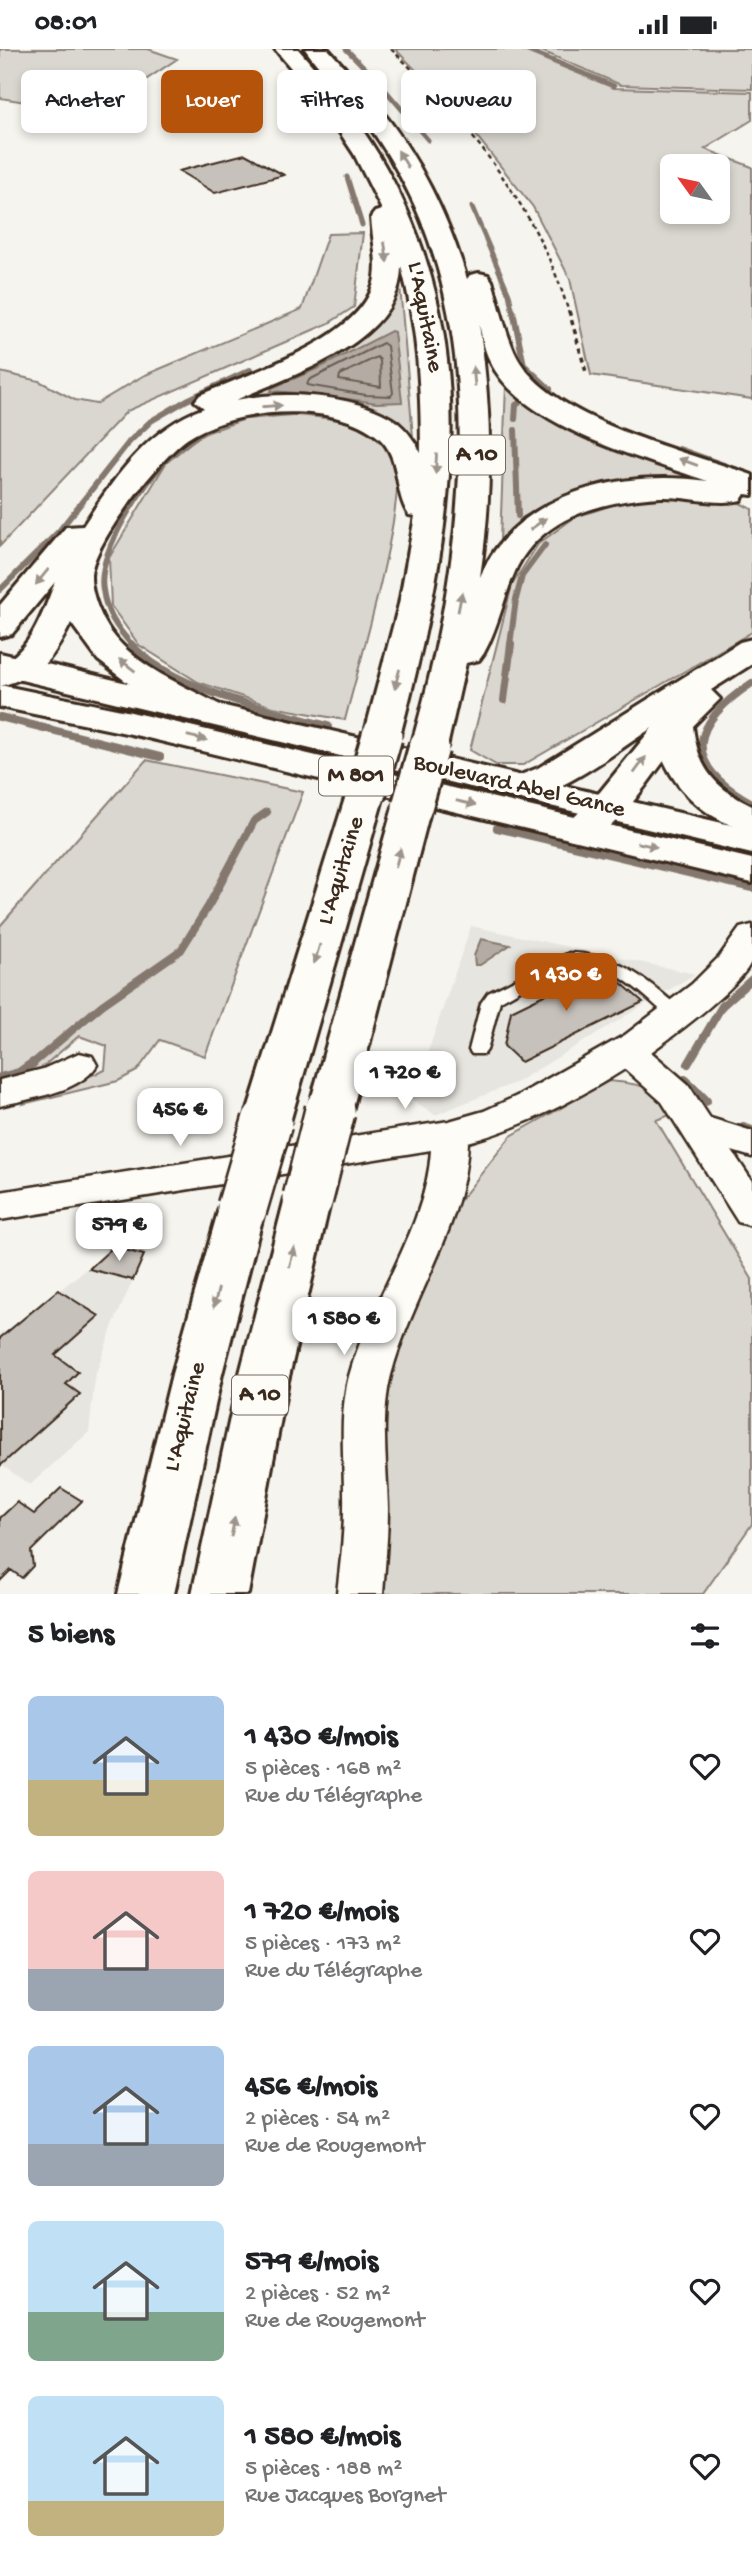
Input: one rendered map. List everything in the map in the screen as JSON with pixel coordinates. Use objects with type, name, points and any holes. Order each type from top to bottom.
[{"type":"main road","name":"L'Aquitaine","points":[[146,1594],[197,1374],[242,1208],[382,736],[414,611],[428,541],[437,443],[432,338],[414,258],[384,184],[365,149],[335,106],[286,49]]},
{"type":"main road","name":"L'Aquitaine","points":[[220,1594],[263,1381],[308,1198],[442,693],[468,557],[477,443],[477,406],[469,337],[454,276],[434,220],[410,170],[388,135],[348,82],[316,49]]},
{"type":"main road","points":[[0,627],[151,440],[203,405],[329,345],[369,316],[386,288],[388,273],[384,237],[384,184]]},
{"type":"main road","points":[[434,220],[478,279],[504,361],[522,386],[537,398],[583,423],[752,486]]},
{"type":"main road","points":[[5,676],[31,658],[40,645],[83,555],[117,500],[163,442],[183,428],[203,419],[231,411],[271,405],[334,409],[370,419],[388,428],[408,452],[428,541]]},
{"type":"main road","points":[[442,693],[476,638],[504,562],[522,537],[548,517],[593,498],[651,488],[711,490],[752,499]]},
{"type":"main road","points":[[74,576],[87,621],[107,648],[134,671],[206,713]]},
{"type":"main road","points":[[521,788],[551,776],[752,649]]},
{"type":"main road","points":[[590,814],[696,703],[752,663]]},
{"type":"main road","name":"Boulevard Abel Gance","points":[[5,676],[206,713],[521,788],[752,871]]},
{"type":"main road","name":"Boulevard Abel Gance","points":[[5,676],[131,723],[590,814],[752,842]]},
{"type":"main road","points":[[675,724],[679,758],[692,780],[713,799],[752,820]]},
{"type":"main road","points":[[590,814],[623,729]]},
{"type":"street","points":[[0,1206],[450,1134],[494,1121],[626,1051],[721,977],[752,936]]},
{"type":"street","points":[[626,1051],[675,1093],[752,1212]]},
{"type":"street","points":[[0,1093],[55,1078],[79,1065]]},
{"type":"street","points":[[700,1128],[752,1144]]},
{"type":"street","points":[[360,1594],[366,1510],[362,1430],[366,1398],[380,1344],[442,1195],[451,1153],[450,1134]]},
{"type":"lane","points":[[478,1050],[494,997],[569,959],[581,958],[612,964],[676,1014]]},
{"type":"path","points":[[391,49],[448,108],[518,200],[557,276],[586,372]]},
{"type":"shaded area","points":[[0,49],[148,49],[177,59],[147,79],[147,70],[21,70],[21,101],[0,98]]},
{"type":"shaded area","points":[[395,49],[519,49],[614,88],[752,92],[752,120],[705,149],[718,154],[660,154],[660,224],[730,224],[730,159],[752,167],[752,399],[591,375],[570,279],[533,207],[474,133],[536,133],[536,70],[416,70]]},
{"type":"shaded area","points":[[537,49],[752,49],[752,89],[621,85]]},
{"type":"shaded area","points":[[363,233],[354,307],[329,323],[127,411],[0,546],[0,372],[39,381],[75,400],[96,404],[143,376],[302,309],[328,234]]},
{"type":"shaded area","points":[[400,286],[413,437],[391,421],[232,405],[228,399],[362,336],[388,312]]},
{"type":"shaded area","points":[[506,385],[550,415],[727,486],[632,481],[604,484],[574,492],[523,517],[500,541]]},
{"type":"shaded area","points":[[292,415],[346,422],[372,431],[392,447],[397,466],[391,536],[345,720],[273,707],[198,682],[139,645],[111,606],[109,558],[166,463],[200,435],[245,419]]},
{"type":"shaded area","points":[[683,495],[740,503],[752,509],[752,632],[523,765],[496,765],[470,750],[512,585],[538,544],[575,517],[622,502]]},
{"type":"shaded area","points":[[146,760],[303,792],[205,1056],[160,1040],[137,1071],[118,1081],[23,1104],[41,1092],[105,1070],[107,1046],[79,1036],[33,1075],[0,1083],[0,926]]},
{"type":"shaded area","points":[[471,926],[695,974],[517,1082],[435,1115],[412,1099]]},
{"type":"shaded area","points":[[609,1081],[647,1088],[661,1097],[676,1113],[656,1120],[752,1279],[752,1524],[703,1594],[382,1594],[381,1404],[407,1311],[455,1207],[511,1136]]},
{"type":"shaded area","points":[[113,1247],[144,1255],[113,1325],[95,1376],[89,1432],[30,1485],[0,1464],[0,1331],[7,1333]]},
{"type":"water","points":[[391,331],[394,332],[402,402],[377,403],[271,391],[272,388],[321,367]]},
{"type":"water","points":[[481,939],[510,945],[480,965],[475,965],[474,956]]},
{"type":"building","points":[[245,154],[284,175],[215,193],[179,171]]},
{"type":"building","points":[[597,969],[612,975],[643,1002],[521,1062],[504,1046],[511,1011]]},
{"type":"building","points":[[113,1247],[144,1255],[133,1280],[89,1269]]},
{"type":"building","points":[[58,1290],[99,1316],[55,1355],[78,1372],[66,1384],[80,1394],[0,1466],[0,1338]]},
{"type":"building","points":[[61,1488],[82,1501],[31,1551],[33,1566],[22,1578],[11,1570],[0,1581],[0,1518],[17,1502],[34,1514]]},
{"type":"waterway","points":[[346,49],[375,78],[428,140]]},
{"type":"waterway","points":[[525,49],[614,86]]},
{"type":"waterway","points":[[347,177],[362,225]]},
{"type":"waterway","points":[[472,207],[509,294],[513,313]]},
{"type":"waterway","points":[[513,311],[524,365],[550,389]]},
{"type":"waterway","points":[[0,590],[59,531],[129,442],[151,421],[187,400],[250,370]]},
{"type":"waterway","points":[[515,419],[516,405],[519,403]]},
{"type":"waterway","points":[[132,645],[113,620],[104,598],[103,574],[107,556],[136,498],[161,466],[181,446],[212,427]]},
{"type":"waterway","points":[[515,430],[518,516]]},
{"type":"waterway","points":[[679,449],[752,475]]},
{"type":"waterway","points":[[510,645],[522,576],[545,545]]},
{"type":"waterway","points":[[504,700],[511,644]]},
{"type":"waterway","points":[[132,645],[148,660],[195,686],[328,726]]},
{"type":"waterway","points":[[752,683],[731,698],[716,714],[706,729],[702,744],[704,759],[713,774],[752,803]]},
{"type":"waterway","points":[[0,717],[160,757]]},
{"type":"waterway","points":[[31,1065],[102,1005],[181,950],[209,905],[254,821],[267,812]]},
{"type":"waterway","points":[[497,828],[752,888]]},
{"type":"waterway","points":[[688,1064],[722,1006],[752,979]]},
{"type":"waterway","points":[[0,1078],[19,1073],[33,1063]]},
{"type":"waterway","points":[[685,1080],[706,1101]]},
{"type":"waterway","points":[[743,1128],[752,1131]]}]
